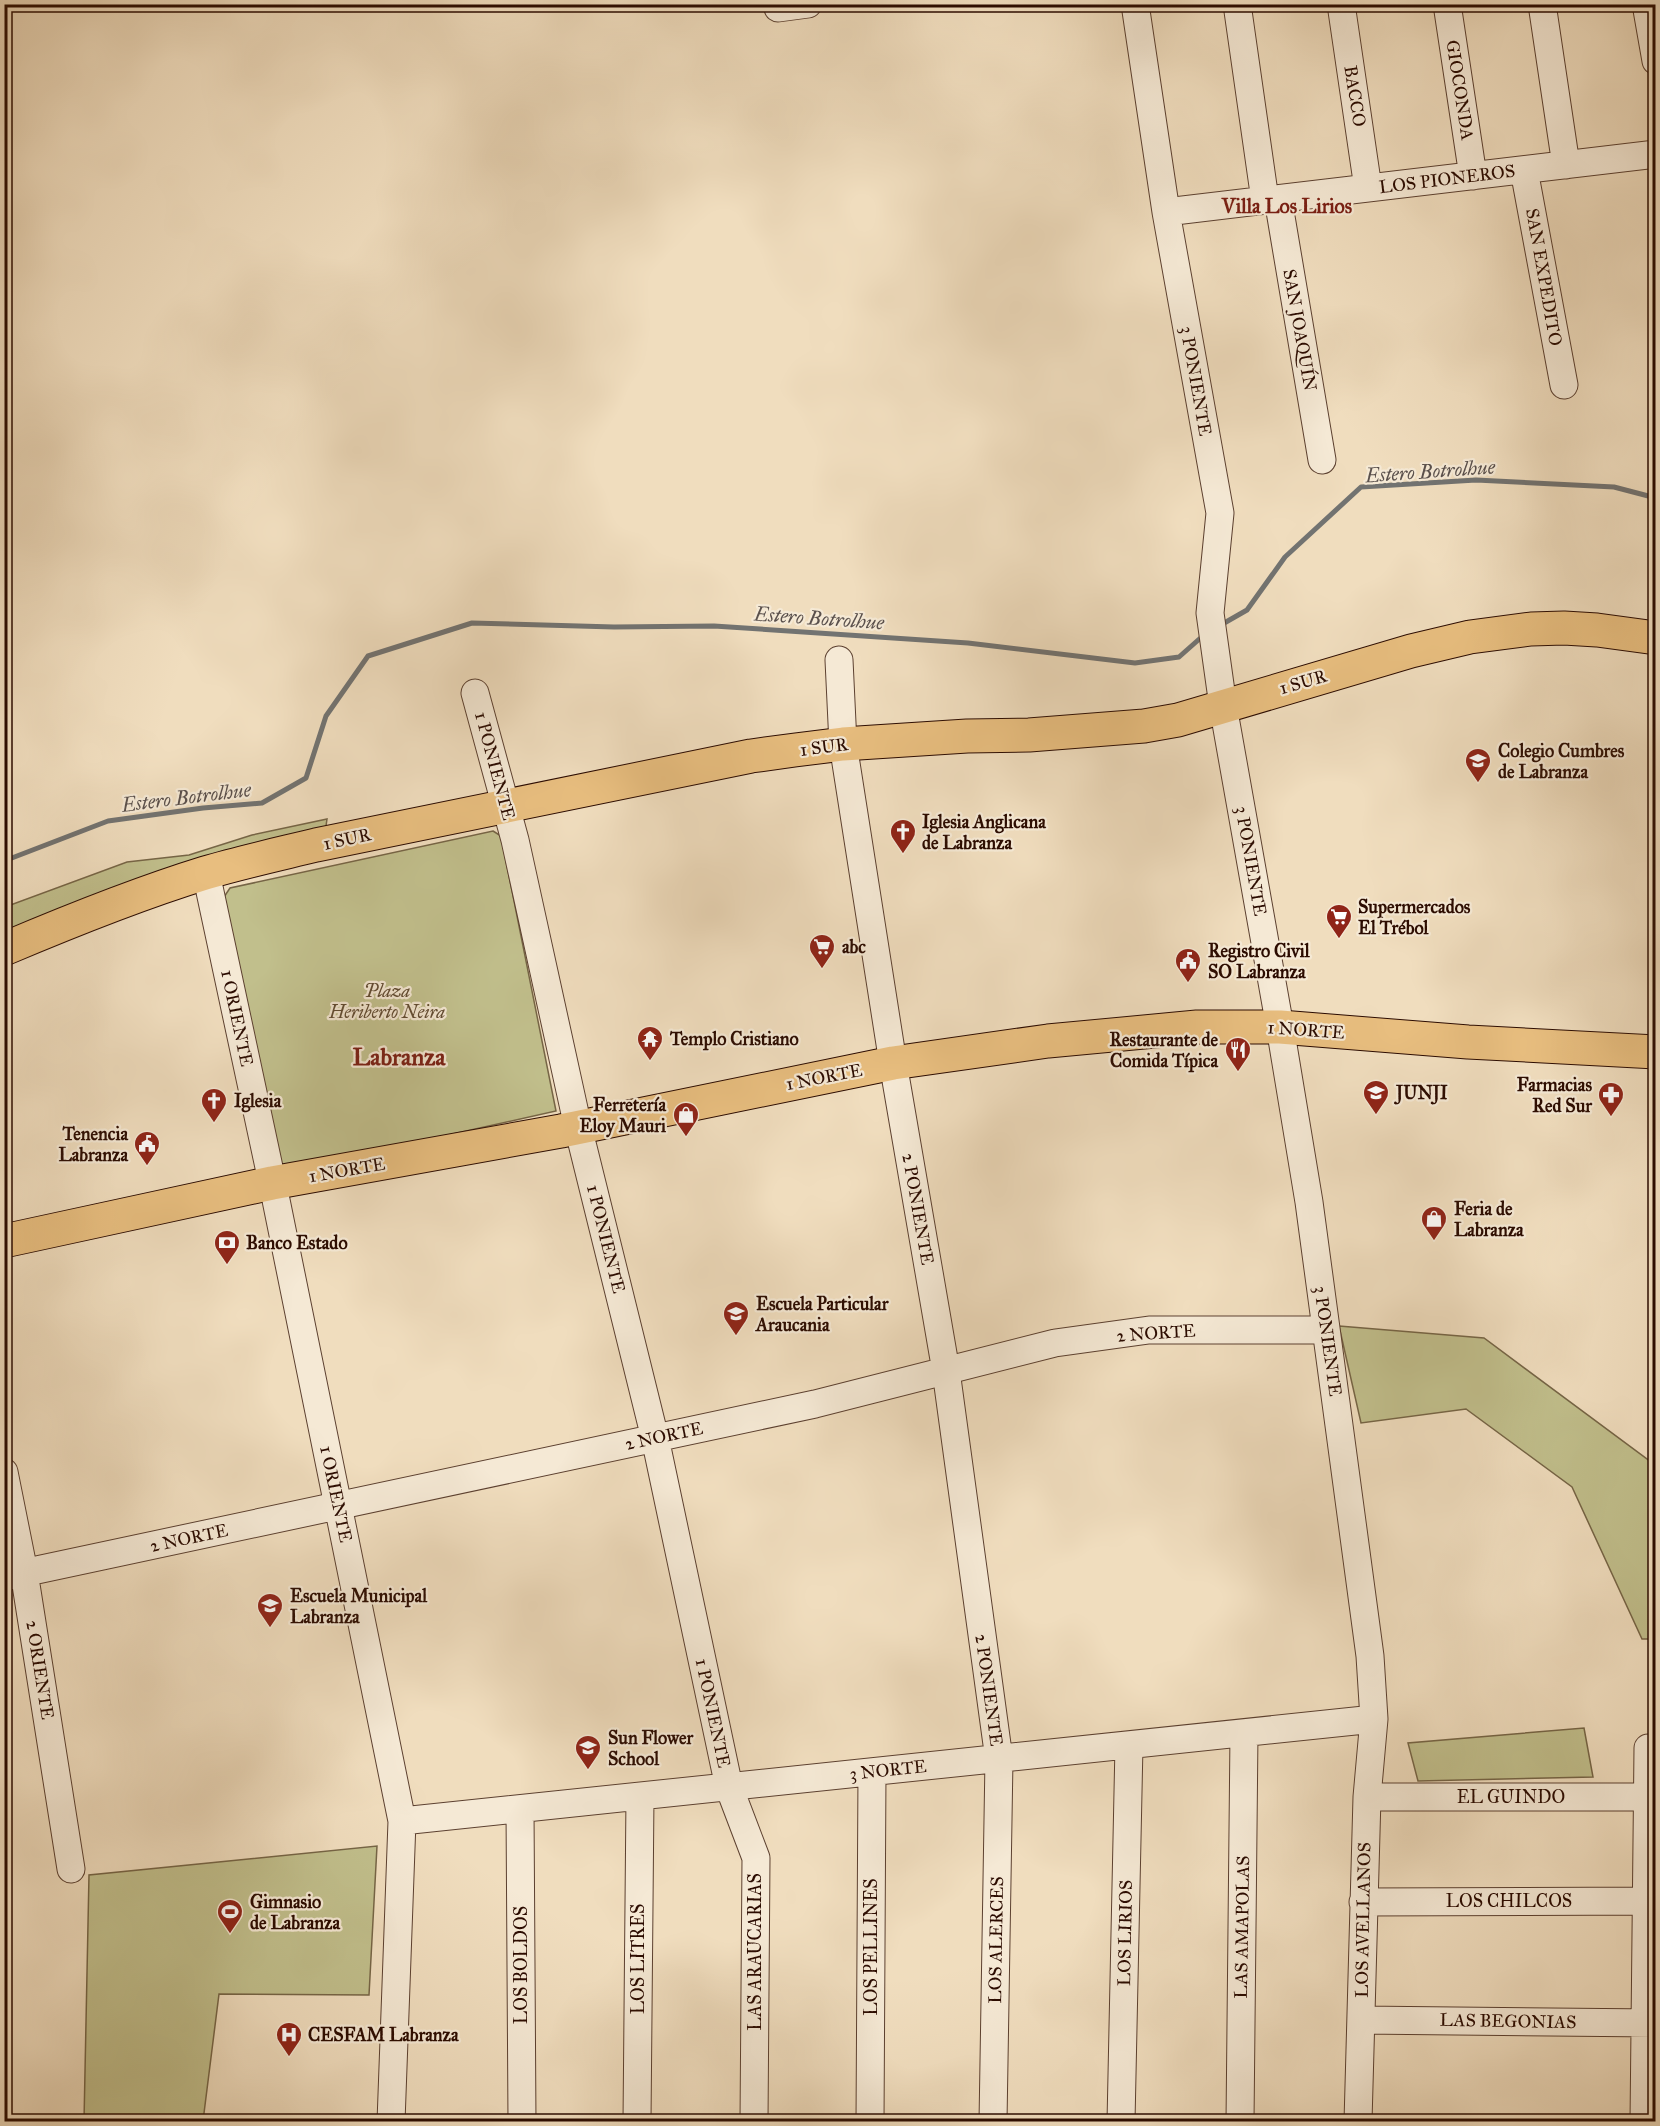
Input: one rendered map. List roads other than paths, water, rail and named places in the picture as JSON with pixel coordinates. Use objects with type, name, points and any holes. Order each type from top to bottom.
[{"type":"main road","name":"1 SUR","points":[[4,949],[95,912],[206,873],[316,845],[751,756],[843,744],[1029,735],[1144,726],[1178,720],[1411,651],[1500,632],[1564,628],[1656,638]]},
{"type":"main road","name":"1 NORTE","points":[[4,1241],[272,1184],[578,1127],[893,1063],[1122,1033],[1197,1028],[1280,1027],[1491,1044],[1656,1052]]},
{"type":"street","points":[[778,8],[808,4]]},
{"type":"street","name":"3 PONIENTE","points":[[1136,4],[1166,212],[1220,513],[1210,613],[1223,706],[1309,1202],[1370,1656],[1374,1719]]},
{"type":"street","name":"SAN JOAQUÍN","points":[[1237,4],[1322,460]]},
{"type":"street","name":"BACCO","points":[[1341,4],[1368,188]]},
{"type":"street","name":"GIOCONDA","points":[[1447,4],[1473,176]]},
{"type":"street","points":[[1542,4],[1566,165]]},
{"type":"street","points":[[1646,4],[1656,61]]},
{"type":"street","name":"LOS PIONEROS","points":[[1166,212],[1656,154]]},
{"type":"street","name":"SAN EXPEDITO","points":[[1524,170],[1564,385]]},
{"type":"street","name":"2 PONIENTE","points":[[839,660],[843,744],[893,1063],[946,1371],[999,1759]]},
{"type":"street","name":"1 PONIENTE","points":[[475,693],[515,840],[578,1127],[655,1438],[729,1787]]},
{"type":"street","name":"1 ORIENTE","points":[[206,873],[402,1821],[391,2121]]},
{"type":"street","name":"2 NORTE","points":[[14,1575],[815,1404],[1055,1343],[1149,1330],[1326,1330]]},
{"type":"street","name":"2 ORIENTE","points":[[4,1472],[14,1575],[71,1869]]},
{"type":"street","name":"3 NORTE","points":[[402,1821],[1374,1719]]},
{"type":"street","name":"LOS AVELLANOS","points":[[1358,2121],[1367,1797],[1374,1719]]},
{"type":"street","name":"LAS AMAPOLAS","points":[[1240,2121],[1244,1733]]},
{"type":"street","name":"LOS LIRIOS","points":[[1121,2121],[1129,1745]]},
{"type":"street","points":[[1644,2121],[1650,2023],[1651,1797],[1648,1748]]},
{"type":"street","name":"LOS ALERCES","points":[[993,2121],[999,1759]]},
{"type":"street","name":"LOS PELLINES","points":[[870,2121],[872,1772]]},
{"type":"street","name":"LAS ARAUCARIAS","points":[[729,1787],[756,1858],[754,2121]]},
{"type":"street","name":"LOS LITRES","points":[[637,2121],[640,1796]]},
{"type":"street","name":"EL GUINDO","points":[[1367,1797],[1651,1797]]},
{"type":"street","name":"LOS BOLDOS","points":[[520,1809],[522,2121]]},
{"type":"street","name":"LOS CHILCOS","points":[[1363,1902],[1651,1900]]},
{"type":"street","name":"LAS BEGONIAS","points":[[1361,2020],[1650,2023]]},
{"type":"waterway","name":"Estero Botrolhue","points":[[1219,626],[1247,610],[1285,557],[1361,487],[1476,480],[1614,487],[1656,498]]},
{"type":"waterway","name":"Estero Botrolhue","points":[[4,861],[108,821],[203,808],[262,803],[306,778],[326,716],[368,656],[472,623],[614,627],[714,626],[968,643],[1135,663],[1179,657],[1205,634]]},
{"type":"place","name":"Colegio Cumbres de Labranza","points":[[1478,784]]},
{"type":"place","name":"Iglesia Anglicana de Labranza","points":[[903,855]]},
{"type":"place","name":"Supermercados El Trébol","points":[[1339,940]]},
{"type":"place","name":"abc","points":[[822,970]]},
{"type":"place","name":"Registro Civil SO Labranza","points":[[1188,984]]},
{"type":"place","name":"Templo Cristiano","points":[[650,1062]]},
{"type":"place","name":"Restaurante de Comida Típica","points":[[1238,1073]]},
{"type":"place","name":"JUNJI","points":[[1376,1116]]},
{"type":"place","name":"Farmacias Red Sur","points":[[1611,1118]]},
{"type":"place","name":"Iglesia","points":[[214,1124]]},
{"type":"place","name":"Ferretería Eloy Mauri","points":[[686,1138]]},
{"type":"place","name":"Tenencia Labranza","points":[[147,1167]]},
{"type":"place","name":"Feria de Labranza","points":[[1434,1242]]},
{"type":"place","name":"Banco Estado","points":[[227,1266]]},
{"type":"place","name":"Escuela Particular Araucania","points":[[736,1337]]},
{"type":"place","name":"Escuela Municipal Labranza","points":[[270,1629]]},
{"type":"place","name":"Sun Flower School","points":[[588,1771]]},
{"type":"place","name":"Gimnasio de Labranza","points":[[230,1935]]},
{"type":"place","name":"CESFAM Labranza","points":[[289,2058]]},
{"type":"district","name":"Villa Los Lirios","points":[[1287,206]]},
{"type":"district","name":"Labranza","points":[[399,1057]]},
{"type":"park label","name":"Plaza Heriberto Neira","points":[[387,1001]]}]
